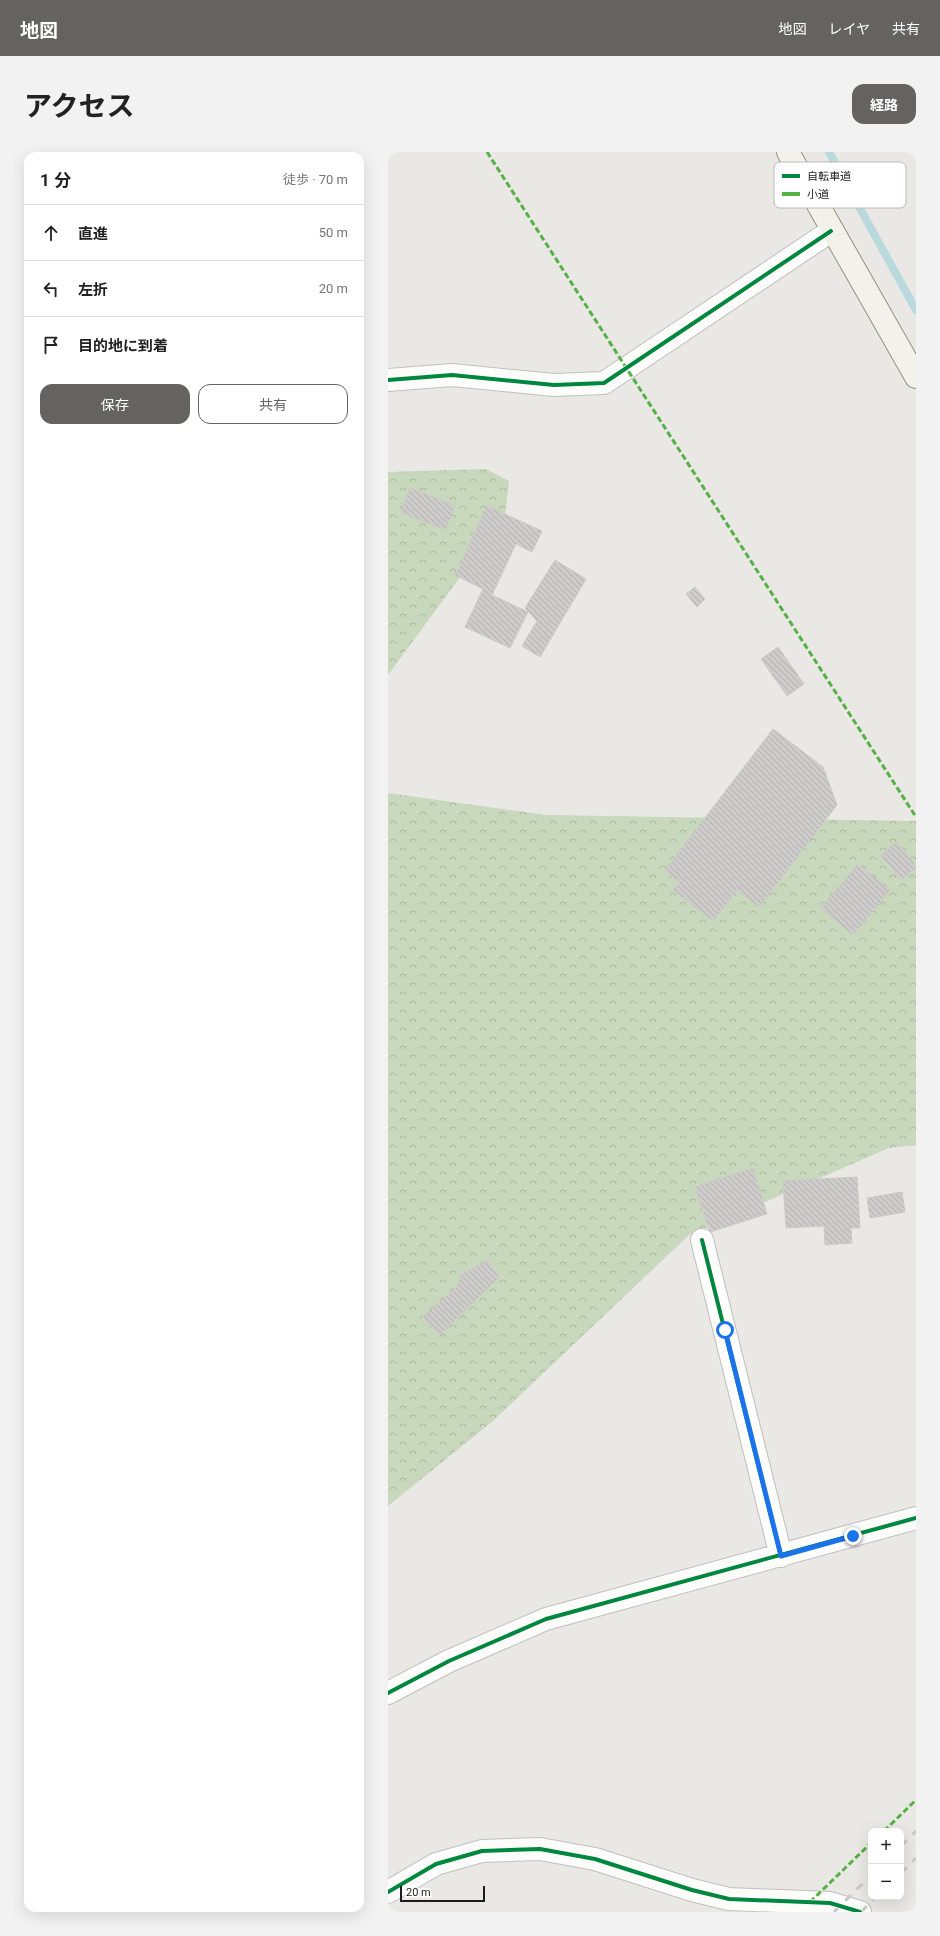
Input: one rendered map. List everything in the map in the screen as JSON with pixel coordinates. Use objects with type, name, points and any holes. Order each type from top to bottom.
[{"type":"street","points":[[788,152],[793,162]]},
{"type":"street","points":[[818,208],[916,377]]},
{"type":"street","points":[[388,380],[452,375],[554,385],[604,383],[831,231]]},
{"type":"street","points":[[702,1240],[781,1556]]},
{"type":"street","points":[[388,1693],[449,1661],[546,1619],[916,1518]]},
{"type":"street","points":[[388,1892],[436,1864],[482,1851],[540,1849],[595,1859],[692,1890],[729,1899],[830,1903],[860,1912]]},
{"type":"green space","points":[[486,469],[509,481],[505,516],[388,675],[388,472]]},
{"type":"green space","points":[[388,793],[546,815],[916,821],[916,1145],[889,1148],[689,1235],[493,1421],[388,1506]]},
{"type":"building","points":[[410,488],[455,506],[445,530],[401,512]]},
{"type":"building","points":[[487,506],[542,531],[532,552],[516,544],[492,595],[528,612],[510,648],[465,627],[483,589],[455,575]]},
{"type":"building","points":[[555,560],[586,579],[540,657],[522,646],[537,621],[525,608]]},
{"type":"building","points":[[695,587],[705,599],[697,607],[686,594]]},
{"type":"building","points":[[778,647],[804,684],[787,696],[761,659]]},
{"type":"building","points":[[773,729],[823,767],[837,805],[759,907],[737,890],[713,921],[673,890],[680,882],[665,870]]},
{"type":"building","points":[[897,842],[916,866],[916,868],[901,880],[881,855]]},
{"type":"building","points":[[858,864],[890,890],[853,935],[821,908]]},
{"type":"building","points":[[753,1168],[767,1214],[710,1232],[695,1187]]},
{"type":"building","points":[[857,1177],[860,1228],[851,1228],[852,1243],[825,1245],[824,1226],[786,1228],[783,1181]]},
{"type":"building","points":[[902,1192],[905,1212],[870,1218],[867,1198]]},
{"type":"building","points":[[488,1260],[499,1277],[440,1335],[422,1317],[460,1284],[459,1276]]},
{"type":"waterway","points":[[829,152],[835,162]]},
{"type":"waterway","points":[[860,208],[916,310]]},
{"type":"railway","points":[[904,1843],[916,1831]]},
{"type":"railway","points":[[904,1870],[916,1858]]},
{"type":"railway","points":[[834,1912],[868,1878]]},
{"type":"railway","points":[[861,1912],[873,1900]]},
{"type":"marked path","points":[[487,152],[916,817]]},
{"type":"marked path","points":[[887,1828],[916,1800]]},
{"type":"marked path","points":[[810,1902],[868,1846]]},
{"type":"marked path","points":[[911,1912],[916,1908]]},
{"type":"cycle path","points":[[388,380],[452,375],[554,385],[604,383],[831,231]]},
{"type":"cycle path","points":[[702,1240],[781,1556]]},
{"type":"cycle path","points":[[388,1693],[449,1661],[546,1619],[916,1518]]},
{"type":"cycle path","points":[[388,1892],[436,1864],[482,1851],[540,1849],[595,1859],[692,1890],[729,1899],[830,1903],[860,1912]]},
{"type":"route","points":[[725,1330],[781,1556],[853,1536]]}]
